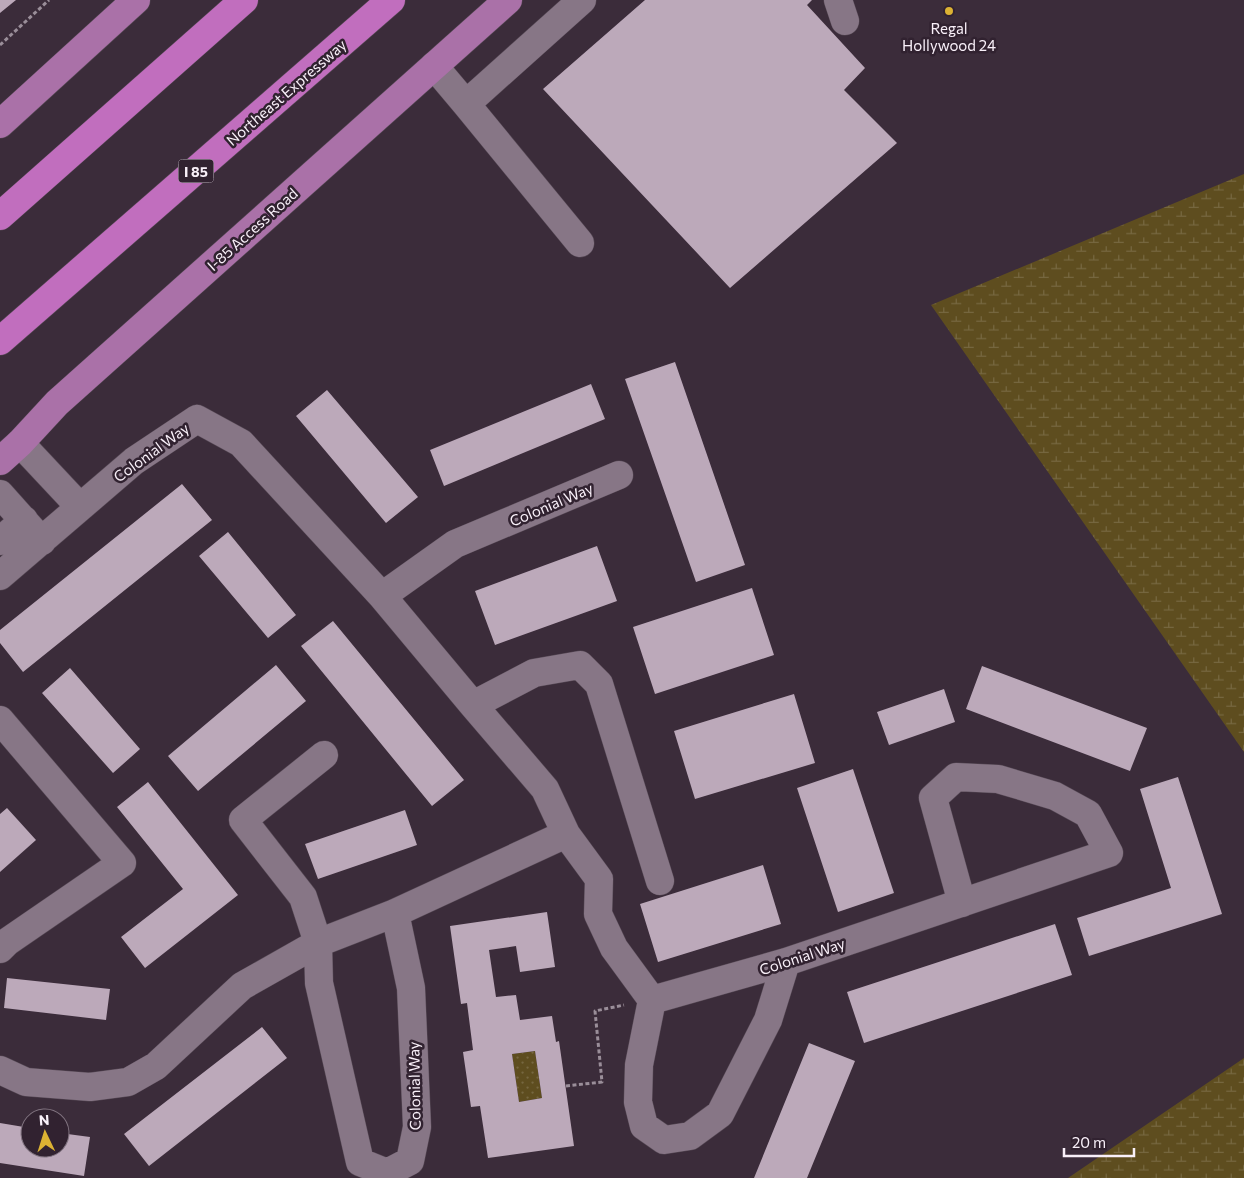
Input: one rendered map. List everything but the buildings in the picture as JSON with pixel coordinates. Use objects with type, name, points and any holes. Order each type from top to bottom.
[{"type":"highway","points":[[0,216],[244,0]]},
{"type":"highway","name":"Northeast Expressway","points":[[0,341],[392,0]]},
{"type":"main road","points":[[0,124],[136,0]]},
{"type":"main road","name":"I-85 Access Road","points":[[0,461],[57,404],[508,0]]},
{"type":"street","points":[[466,104],[582,0]]},
{"type":"street","points":[[434,66],[580,243]]},
{"type":"street","name":"Colonial Way","points":[[0,576],[134,461],[197,418],[241,443],[382,596],[545,789],[566,834],[599,879],[598,914],[614,948],[652,1000],[786,962],[962,903],[1109,853],[1088,814],[1055,796],[998,779],[956,777],[933,798],[962,903]]},
{"type":"street","points":[[20,442],[80,507]]},
{"type":"street","name":"Colonial Way","points":[[382,596],[455,544],[619,475]]},
{"type":"street","points":[[0,494],[42,541]]},
{"type":"street","points":[[0,541],[24,520]]},
{"type":"street","points":[[473,705],[534,673],[580,665],[599,684],[660,881]]},
{"type":"street","points":[[0,720],[122,863],[7,942],[0,949]]},
{"type":"street","name":"Colonial Way","points":[[324,754],[243,820],[303,898],[318,943],[319,983],[360,1162],[387,1173],[410,1161],[417,1127],[411,988],[395,913]]},
{"type":"street","points":[[0,1070],[26,1082],[90,1086],[128,1082],[156,1066],[242,986],[318,943],[395,913],[566,834]]},
{"type":"street","points":[[652,1000],[639,1065],[638,1102],[644,1126],[664,1140],[690,1136],[720,1114],[768,1020],[786,962]]},
{"type":"path","points":[[0,44],[49,0]]},
{"type":"path","points":[[566,1086],[602,1082],[595,1011],[652,1000]]},
{"type":"green space","points":[[1244,174],[1244,752],[931,305]]},
{"type":"green space","points":[[535,1051],[542,1098],[519,1102],[512,1054]]},
{"type":"green space","points":[[1244,1058],[1244,1178],[1068,1178]]},
{"type":"place","name":"Regal Hollywood 24","points":[[949,11]]}]
